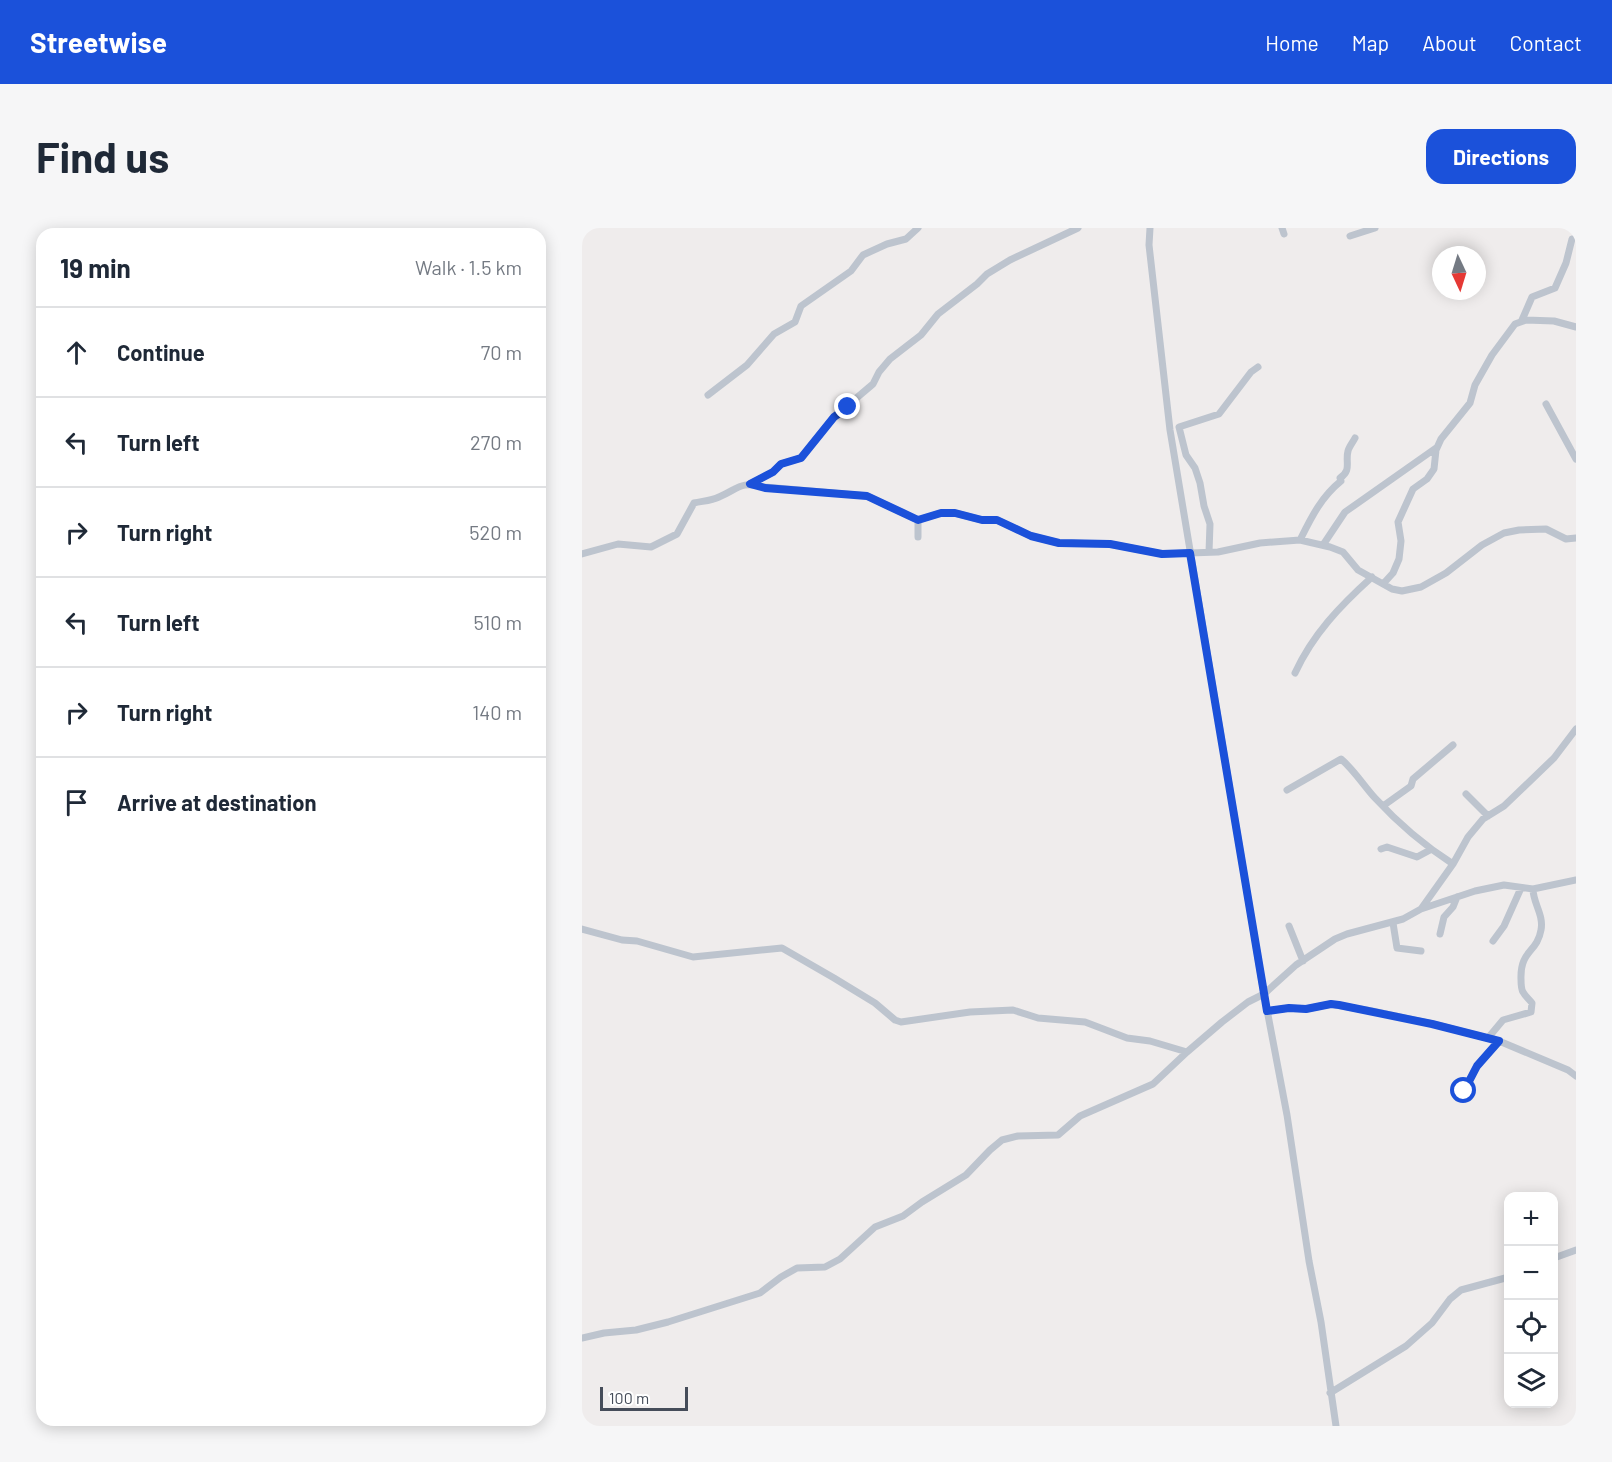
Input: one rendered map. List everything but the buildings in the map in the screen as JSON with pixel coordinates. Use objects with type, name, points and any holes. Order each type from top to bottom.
[{"type":"street","points":[[708,394],[747,365],[774,334],[795,322],[801,306],[851,271],[862,255],[906,239],[918,228]]},
{"type":"street","points":[[582,554],[618,544],[651,547],[676,534],[694,503],[717,498],[735,487],[750,484],[773,472],[781,464],[801,458],[834,417],[873,384],[890,359],[921,335],[938,314],[987,274],[1010,260],[1078,228]]},
{"type":"street","points":[[1150,228],[1149,245],[1170,430],[1264,994],[1287,1115],[1336,1426]]},
{"type":"street","points":[[1350,236],[1375,228]]},
{"type":"street","points":[[1522,320],[1532,297],[1555,288],[1566,263],[1572,239]]},
{"type":"street","points":[[1383,584],[1393,573],[1399,559],[1401,547],[1399,518],[1413,489],[1434,469],[1441,439],[1470,403],[1474,385],[1515,324],[1522,320],[1554,321],[1576,327]]},
{"type":"street","points":[[1209,552],[1210,524],[1200,483],[1195,468],[1186,455],[1179,427],[1219,414],[1251,372],[1258,367]]},
{"type":"street","points":[[1546,404],[1576,459]]},
{"type":"street","points":[[1300,540],[1312,514],[1327,492],[1346,474],[1348,452],[1355,438]]},
{"type":"street","points":[[1323,546],[1345,513],[1438,446]]},
{"type":"street","points":[[750,484],[765,488],[867,496],[918,520],[941,513],[955,513],[982,520],[997,520],[1031,536],[1059,543],[1110,544],[1162,554],[1209,552],[1260,543],[1300,540],[1343,552],[1358,570],[1392,589],[1402,591],[1421,586],[1446,573],[1482,545],[1504,533],[1542,529],[1566,539],[1576,538]]},
{"type":"street","points":[[918,520],[918,537]]},
{"type":"street","points":[[1295,673],[1302,657],[1334,612],[1372,577]]},
{"type":"street","points":[[1421,909],[1453,864],[1468,837],[1488,816],[1504,806],[1554,758],[1576,729]]},
{"type":"street","points":[[1569,738],[1576,744]]},
{"type":"street","points":[[1383,806],[1411,786],[1413,779],[1453,745]]},
{"type":"street","points":[[1287,790],[1341,759],[1383,806],[1430,850],[1453,864]]},
{"type":"street","points":[[1466,794],[1488,816]]},
{"type":"street","points":[[1382,849],[1387,847],[1417,857],[1430,850]]},
{"type":"street","points":[[582,1338],[636,1330],[668,1322],[760,1293],[797,1268],[825,1268],[840,1259],[875,1227],[903,1216],[966,1175],[1002,1140],[1018,1136],[1058,1135],[1080,1116],[1153,1084],[1222,1022],[1248,1002],[1264,994],[1303,961],[1342,936],[1393,923],[1421,909],[1504,885],[1533,890],[1576,880]]},
{"type":"street","points":[[1493,941],[1504,926],[1521,888]]},
{"type":"street","points":[[1488,1038],[1503,1020],[1531,1012],[1532,1003],[1522,991],[1521,963],[1537,944],[1542,928],[1541,915],[1533,896],[1533,890]]},
{"type":"street","points":[[1440,934],[1443,917],[1453,907],[1457,897]]},
{"type":"street","points":[[1393,923],[1397,948],[1421,951]]},
{"type":"street","points":[[1289,926],[1303,961]]},
{"type":"street","points":[[582,929],[622,940],[637,941],[693,957],[782,948],[834,978],[894,1020],[901,1022],[970,1012],[1013,1010],[1038,1018],[1085,1022],[1127,1038],[1150,1041],[1187,1052]]},
{"type":"street","points":[[1267,1011],[1289,1008],[1306,1009],[1331,1004],[1432,1024],[1499,1041],[1568,1070],[1576,1076]]},
{"type":"street","points":[[1464,1091],[1477,1066],[1499,1041]]},
{"type":"street","points":[[1558,1257],[1576,1250]]},
{"type":"street","points":[[1330,1392],[1406,1346],[1432,1323],[1450,1299],[1461,1290],[1504,1278]]},
{"type":"route","points":[[848,407],[834,417],[801,458],[781,464],[773,472],[750,484],[765,488],[867,496],[918,520],[941,513],[955,513],[982,520],[997,520],[1031,536],[1059,543],[1110,544],[1162,554],[1190,553],[1267,1011],[1339,1005],[1432,1024],[1499,1041],[1477,1066],[1464,1091]]}]
